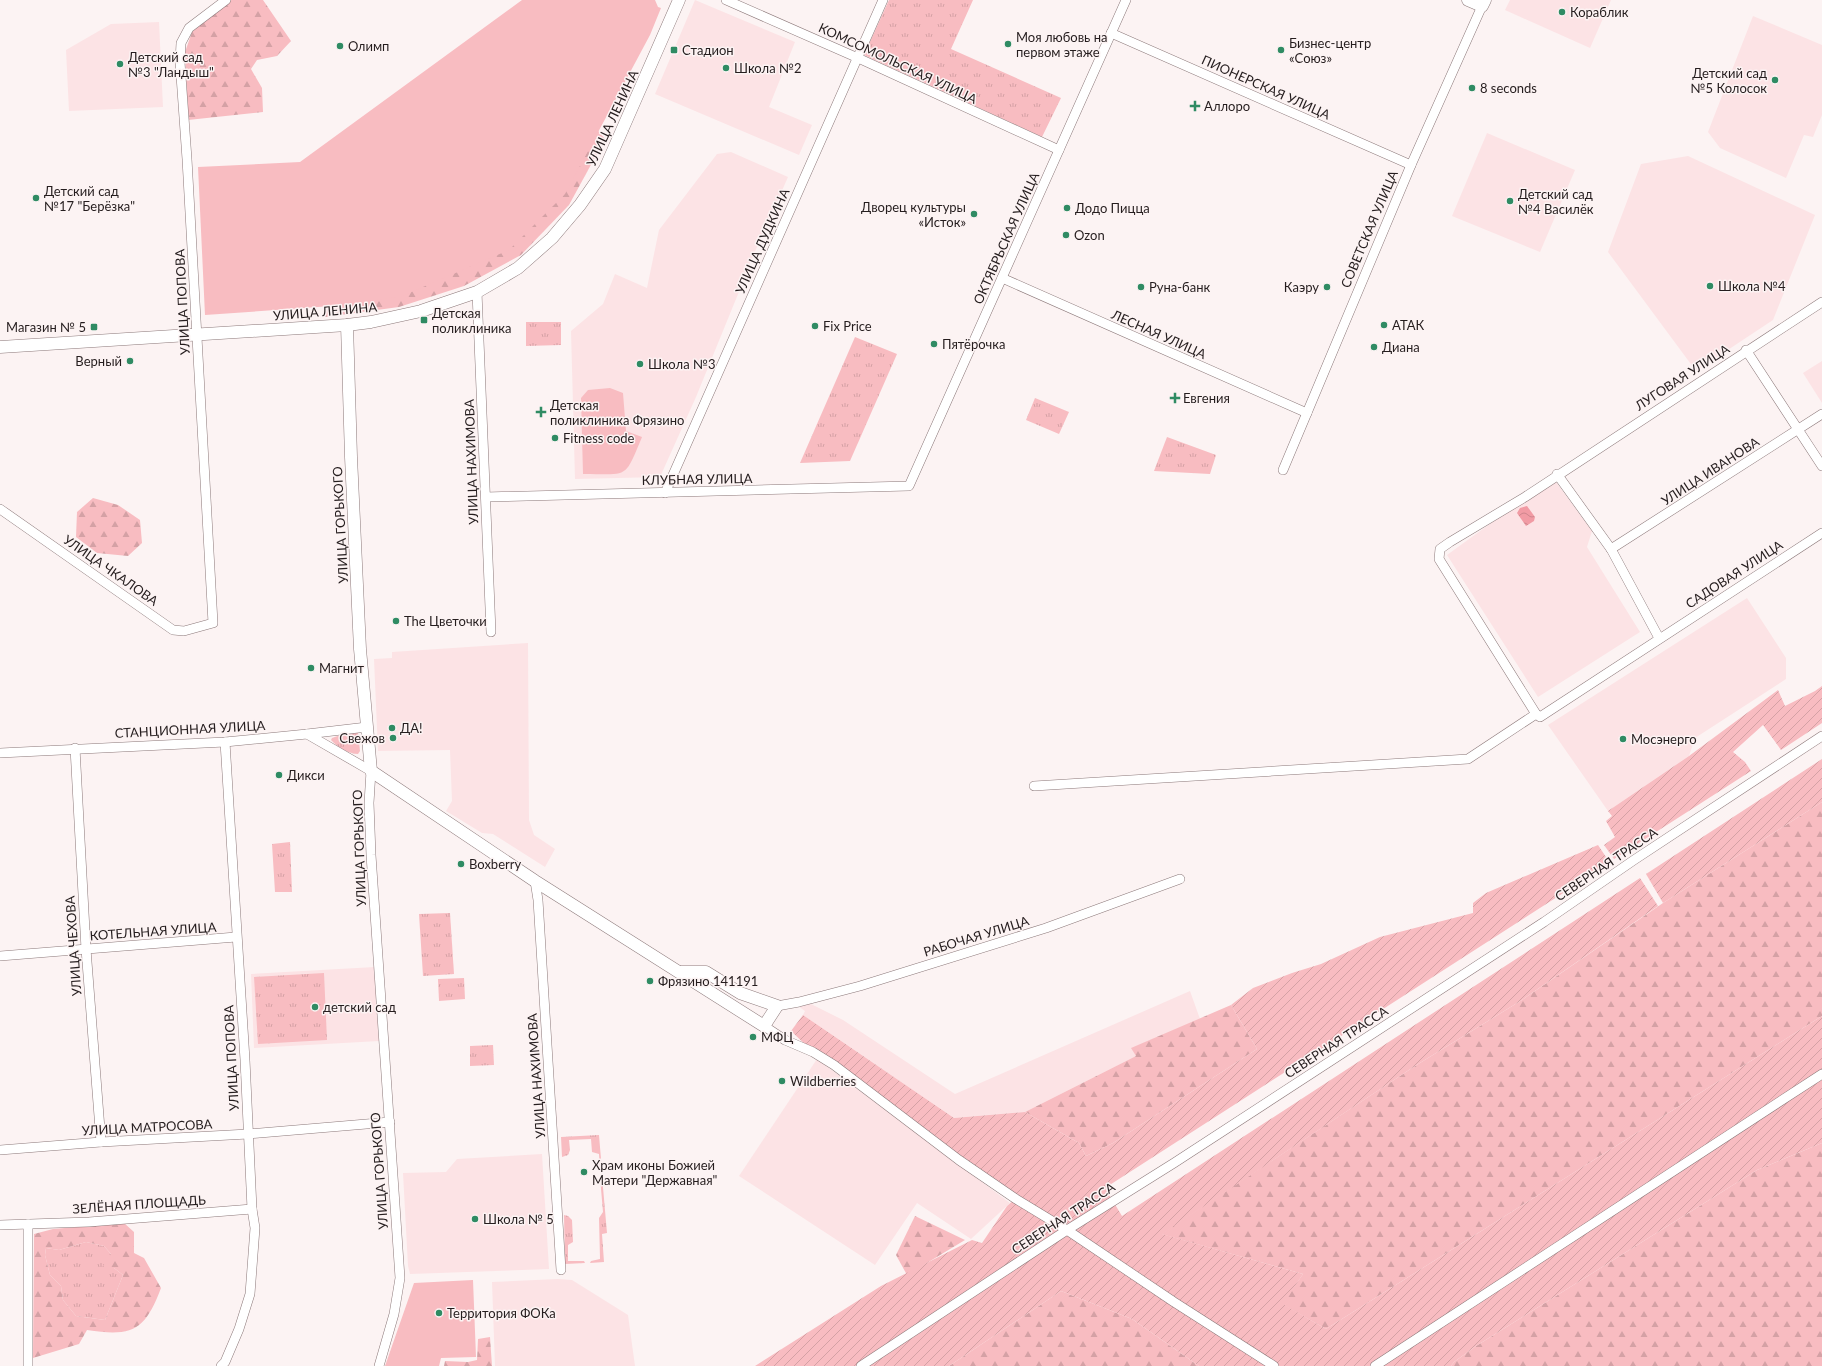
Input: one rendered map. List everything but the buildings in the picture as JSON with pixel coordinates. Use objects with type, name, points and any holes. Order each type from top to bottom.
[{"type":"street","name":"УЛИЦА ПОПОВА","points":[[213,623],[187,159],[180,62],[181,43],[187,32],[226,0]]},
{"type":"street","name":"УЛИЦА ЛЕНИНА","points":[[0,347],[347,326],[421,311],[477,292],[518,268],[552,238],[580,205],[605,169],[679,0]]},
{"type":"street","name":"КОМСОМОЛЬСКАЯ УЛИЦА","points":[[726,0],[858,58],[1059,150]]},
{"type":"street","name":"УЛИЦА ДУДКИНА","points":[[665,492],[884,0]]},
{"type":"street","name":"ОКТЯБРЬСКАЯ УЛИЦА","points":[[909,486],[1126,0]]},
{"type":"street","points":[[1468,0],[1483,3]]},
{"type":"street","name":"СОВЕТСКАЯ УЛИЦА","points":[[1283,470],[1411,165],[1483,3]]},
{"type":"street","name":"ПИОНЕРСКАЯ УЛИЦА","points":[[1111,32],[1411,165]]},
{"type":"street","name":"ЛЕСНАЯ УЛИЦА","points":[[1002,278],[1307,413]]},
{"type":"street","name":"УЛИЦА НАХИМОВА","points":[[477,292],[491,632]]},
{"type":"street","name":"ЛУГОВАЯ УЛИЦА","points":[[1536,714],[1439,560],[1440,549],[1525,497],[1746,350],[1822,302]]},
{"type":"street","name":"УЛИЦА ГОРЬКОГО","points":[[347,326],[351,458],[360,649],[371,771],[369,802],[371,855],[400,1278],[394,1314],[379,1366]]},
{"type":"street","points":[[1746,350],[1822,466]]},
{"type":"street","name":"УЛИЦА ИВАНОВА","points":[[1611,549],[1822,414]]},
{"type":"street","points":[[1558,474],[1611,549],[1659,638]]},
{"type":"street","name":"КЛУБНАЯ УЛИЦА","points":[[486,497],[909,486]]},
{"type":"street","name":"УЛИЦА ЧКАЛОВА","points":[[0,509],[173,630],[184,631],[213,623]]},
{"type":"street","name":"САДОВАЯ УЛИЦА","points":[[1536,714],[1540,717],[1822,533]]},
{"type":"street","points":[[1034,786],[1468,759],[1536,714]]},
{"type":"street","name":"СТАНЦИОННАЯ УЛИЦА","points":[[0,753],[75,748],[225,742],[367,727]]},
{"type":"street","points":[[306,734],[371,771],[535,881],[681,972],[785,1040],[813,1052],[834,1065],[959,1160],[1016,1199],[1067,1230],[1174,1302],[1274,1366]]},
{"type":"street","name":"СЕВЕРНАЯ ТРАССА","points":[[861,1366],[1067,1230],[1174,1163],[1544,922],[1634,860],[1822,736]]},
{"type":"street","name":"УЛИЦА ПОПОВА","points":[[221,1366],[225,1362],[239,1328],[250,1294],[255,1228],[252,1208],[225,742]]},
{"type":"street","name":"УЛИЦА ЧЕХОВА","points":[[75,748],[86,949],[101,1142]]},
{"type":"street","name":"РАБОЧАЯ УЛИЦА","points":[[777,1006],[799,1002],[860,986],[1038,930],[1180,879]]},
{"type":"street","name":"УЛИЦА НАХИМОВА","points":[[535,881],[538,900],[561,1270]]},
{"type":"street","name":"КОТЕЛЬНАЯ УЛИЦА","points":[[0,956],[236,938]]},
{"type":"street","points":[[681,972],[706,972],[740,993],[777,1006],[764,1026]]},
{"type":"street","points":[[1375,1366],[1822,1074]]},
{"type":"street","name":"УЛИЦА МАТРОСОВА","points":[[0,1150],[101,1142],[248,1134],[390,1122]]},
{"type":"street","name":"ЗЕЛЁНАЯ ПЛОЩАДЬ","points":[[0,1225],[89,1222],[252,1208]]},
{"type":"street","points":[[28,1224],[28,1366]]},
{"type":"shaded area","name":"Школа №2","points":[[695,0],[795,42],[769,107],[812,125],[799,155],[655,94]]},
{"type":"shaded area","points":[[1510,0],[1611,0],[1590,48],[1505,10]]},
{"type":"shaded area","name":"Детский сад №5 Колосок","points":[[1753,16],[1822,45],[1822,115],[1813,137],[1804,135],[1786,178],[1720,148],[1708,132]]},
{"type":"shaded area","points":[[159,22],[163,107],[69,111],[66,50],[111,24]]},
{"type":"shaded area","name":"Детский сад №4 Василёк","points":[[1487,133],[1575,170],[1540,252],[1452,216]]},
{"type":"shaded area","name":"Школа №3","points":[[731,152],[788,177],[749,265],[750,271],[745,277],[696,397],[660,477],[575,479],[571,331],[603,304],[615,274],[647,288],[659,230],[717,154]]},
{"type":"shaded area","name":"Школа №4","points":[[1688,156],[1815,215],[1773,320],[1696,371],[1608,252],[1641,164]]},
{"type":"shaded area","points":[[1822,361],[1822,403],[1803,373]]},
{"type":"shaded area","points":[[1556,482],[1592,531],[1587,547],[1640,632],[1538,697],[1447,555],[1505,513]]},
{"type":"shaded area","points":[[1747,598],[1786,658],[1786,679],[1695,738],[1689,756],[1608,811],[1548,725]]},
{"type":"shaded area","points":[[528,643],[529,820],[534,835],[555,849],[545,867],[493,834],[482,833],[446,811],[452,801],[450,750],[378,751],[374,659],[392,658],[392,652]]},
{"type":"shaded area","name":"детский сад","points":[[375,967],[379,1041],[254,1048],[251,974]]},
{"type":"shaded area","points":[[1190,991],[1200,1019],[1132,1048],[1136,1056],[1025,1112],[954,1118],[803,1015],[805,1011],[798,1006],[809,1003],[843,1020],[955,1094]]},
{"type":"shaded area","points":[[817,1059],[1010,1203],[971,1239],[917,1203],[875,1265],[739,1176]]},
{"type":"shaded area","name":"Школа № 5","points":[[542,1154],[549,1269],[410,1274],[408,1266],[403,1173],[446,1172],[457,1159]]},
{"type":"shaded area","points":[[558,1279],[572,1280],[628,1315],[635,1366],[495,1366],[492,1282]]},
{"type":"green space","points":[[229,0],[263,0],[291,41],[277,56],[257,60],[251,69],[262,88],[263,112],[188,120],[185,52],[192,32]]},
{"type":"green space","points":[[522,0],[655,0],[658,7],[661,8],[650,35],[565,194],[509,250],[402,296],[346,305],[205,315],[198,167],[300,162]]},
{"type":"green space","points":[[889,0],[973,0],[951,49],[1061,98],[1042,137],[864,55]]},
{"type":"green space","points":[[585,116],[605,139],[569,205],[521,255],[464,286],[399,307],[325,317],[323,301]]},
{"type":"green space","points":[[526,322],[561,322],[561,345],[526,346]]},
{"type":"green space","points":[[855,337],[897,354],[850,461],[800,463]]},
{"type":"green space","points":[[610,388],[623,393],[626,431],[642,437],[632,461],[628,468],[623,472],[617,474],[583,474],[581,398],[588,390]]},
{"type":"green space","points":[[1035,398],[1069,412],[1059,434],[1026,420]]},
{"type":"green space","points":[[1167,437],[1216,455],[1210,474],[1154,471]]},
{"type":"green space","points":[[93,498],[118,505],[140,520],[142,543],[128,556],[97,553],[76,537],[77,512]]},
{"type":"green space","points":[[1822,686],[1822,723],[1781,750],[1763,725],[1733,752],[1745,762],[1751,771],[1614,859],[1604,845],[1615,837],[1606,821],[1612,816],[1608,811],[1689,756],[1778,690],[1785,706]]},
{"type":"green space","points":[[346,733],[358,733],[360,751],[358,754],[343,750],[331,740],[332,738]]},
{"type":"green space","points":[[1822,759],[1822,802],[1663,903],[1646,874]]},
{"type":"green space","points":[[1822,802],[1822,1016],[1326,1329],[1282,1304],[1303,1274],[1161,1234],[1415,1066],[1522,1000],[1663,903]]},
{"type":"green space","points":[[290,842],[292,892],[275,892],[272,844]]},
{"type":"green space","points":[[1598,845],[1610,863],[1105,1188],[1122,1216],[1640,878],[1658,906],[1522,1000],[1415,1066],[1162,1234],[1303,1274],[1283,1304],[1326,1329],[1822,1016],[1822,1143],[1757,1170],[1476,1346],[1454,1362],[1451,1366],[1199,1366],[1132,1319],[1061,1291],[949,1366],[755,1366],[881,1286],[972,1240],[982,1243],[1007,1206],[1015,1199],[813,1052],[791,1031],[803,1015],[954,1118],[1025,1112],[1079,1143],[1086,1156],[1113,1143],[1257,1049],[1231,1005],[1253,988],[1321,964],[1380,937],[1473,913],[1473,903],[1486,893]]},
{"type":"green space","points":[[450,913],[454,974],[423,976],[419,914]]},
{"type":"green space","points":[[324,973],[327,1040],[258,1044],[254,977]]},
{"type":"green space","points":[[464,978],[465,999],[439,1001],[438,979]]},
{"type":"green space","points":[[1231,1005],[1257,1049],[1113,1143],[1086,1156],[1079,1143],[1025,1112],[1136,1056],[1131,1048]]},
{"type":"green space","points":[[493,1045],[494,1065],[470,1066],[470,1046]]},
{"type":"green space","points":[[599,1135],[602,1171],[600,1170],[599,1154],[592,1152],[591,1139],[569,1140],[570,1150],[568,1155],[562,1157],[561,1137]]},
{"type":"green space","points":[[1822,1143],[1822,1366],[1451,1366],[1454,1362],[1476,1346],[1757,1170]]},
{"type":"green space","points":[[602,1176],[607,1233],[602,1234],[604,1262],[590,1263],[591,1261],[600,1259],[599,1218],[603,1212],[600,1177]]},
{"type":"green space","points":[[564,1215],[568,1216],[572,1220],[573,1242],[568,1245],[568,1261],[584,1261],[585,1263],[565,1264]]},
{"type":"green space","points":[[915,1216],[965,1240],[907,1275],[896,1255]]},
{"type":"green space","points":[[124,1223],[134,1232],[134,1253],[144,1258],[161,1288],[149,1314],[135,1328],[115,1332],[87,1330],[79,1344],[33,1358],[34,1234],[53,1229]],"holes":[[[86,1242],[104,1246],[111,1254],[103,1266],[114,1268],[123,1275],[105,1320],[76,1316],[63,1300],[61,1286],[50,1275],[45,1255],[46,1248],[59,1250]]]},
{"type":"green space","points":[[86,1242],[104,1246],[111,1254],[114,1268],[123,1275],[105,1320],[76,1316],[63,1300],[61,1286],[50,1275],[45,1255],[46,1248],[59,1250]]},
{"type":"green space","name":"Территория ФОКа","points":[[473,1280],[476,1357],[441,1358],[439,1366],[385,1366],[414,1283]]},
{"type":"green space","points":[[1061,1291],[1132,1319],[1199,1366],[949,1366]]},
{"type":"green space","points":[[490,1337],[492,1366],[444,1366],[445,1361],[468,1362],[477,1360],[478,1339]]},
{"type":"water","points":[[1527,506],[1535,517],[1534,521],[1526,526],[1517,513],[1520,508]]},
{"type":"place","name":"Кораблик","points":[[1562,12]]},
{"type":"place","name":"Моя любовь на первом этаже","points":[[1008,44]]},
{"type":"place","name":"Олимп","points":[[340,46]]},
{"type":"place","name":"Стадион","points":[[674,50]]},
{"type":"place","name":"Бизнес-центр «Союз»","points":[[1281,50]]},
{"type":"place","name":"Детский сад №3 \"Ландыш\"","points":[[120,64]]},
{"type":"place","name":"Школа №2","points":[[726,68]]},
{"type":"place","name":"Детский сад №5 Колосок","points":[[1775,80]]},
{"type":"place","name":"8 seconds","points":[[1472,88]]},
{"type":"place","name":"Аллоро","points":[[1195,106]]},
{"type":"place","name":"Детский сад №17 \"Берёзка\"","points":[[36,198]]},
{"type":"place","name":"Детский сад №4 Василёк","points":[[1510,201]]},
{"type":"place","name":"Додо Пицца","points":[[1067,208]]},
{"type":"place","name":"Дворец культуры «Исток»","points":[[974,214]]},
{"type":"place","name":"Ozon","points":[[1066,235]]},
{"type":"place","name":"Школа №4","points":[[1710,286]]},
{"type":"place","name":"Руна-банк","points":[[1141,287]]},
{"type":"place","name":"Каэру","points":[[1327,287]]},
{"type":"place","name":"Детская поликлиника","points":[[424,320]]},
{"type":"place","name":"АТАК","points":[[1384,325]]},
{"type":"place","name":"Fix Price","points":[[815,326]]},
{"type":"place","name":"Магазин № 5","points":[[94,327]]},
{"type":"place","name":"Пятёрочка","points":[[934,344]]},
{"type":"place","name":"Диана","points":[[1374,347]]},
{"type":"place","name":"Верный","points":[[130,361]]},
{"type":"place","name":"Школа №3","points":[[640,364]]},
{"type":"place","name":"Евгения","points":[[1175,398]]},
{"type":"place","name":"Детская поликлиника Фрязино","points":[[541,412]]},
{"type":"place","name":"Fitness code","points":[[555,438]]},
{"type":"place","name":"The Цветочки","points":[[396,621]]},
{"type":"place","name":"Магнит","points":[[311,668]]},
{"type":"place","name":"ДА!","points":[[392,728]]},
{"type":"place","name":"Свежов","points":[[393,738]]},
{"type":"place","name":"Мосэнерго","points":[[1623,739]]},
{"type":"place","name":"Дикси","points":[[279,775]]},
{"type":"place","name":"Boxberry","points":[[461,864]]},
{"type":"place","name":"Фрязино 141191","points":[[650,981]]},
{"type":"place","name":"детский сад","points":[[315,1007]]},
{"type":"place","name":"МФЦ","points":[[753,1037]]},
{"type":"place","name":"Wildberriеs","points":[[782,1081]]},
{"type":"place","name":"Храм иконы Божией Матери \"Державная\"","points":[[584,1172]]},
{"type":"place","name":"Школа № 5","points":[[475,1219]]},
{"type":"place","name":"Территория ФОКа","points":[[439,1313]]}]
